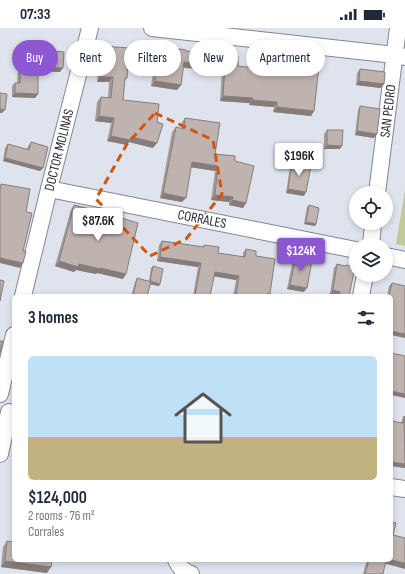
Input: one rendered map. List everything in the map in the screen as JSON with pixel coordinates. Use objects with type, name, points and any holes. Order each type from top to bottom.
[{"type":"street","name":"DOCTOR MOLINAS","points":[[23,294],[90,28]]},
{"type":"street","points":[[152,28],[400,56]]},
{"type":"street","name":"SAN PEDRO","points":[[378,186],[400,56],[398,28]]},
{"type":"street","name":"CORRALES","points":[[49,189],[349,249]]},
{"type":"street","points":[[393,257],[405,260]]},
{"type":"street","points":[[361,294],[364,282]]},
{"type":"street","points":[[0,394],[12,343]]},
{"type":"street","points":[[0,454],[8,412]]},
{"type":"street","points":[[393,487],[405,489]]},
{"type":"street","points":[[177,562],[185,572],[191,574]]},
{"type":"highlighted area","points":[[155,113],[213,140],[222,194],[186,239],[150,256],[96,199],[127,144]]},
{"type":"green space","points":[[405,190],[405,246],[396,244]]},
{"type":"building","points":[[116,47],[124,48],[124,76],[127,76],[127,78],[125,78],[123,100],[159,104],[157,122],[163,124],[157,143],[131,137],[130,140],[111,136],[114,118],[99,116],[101,97],[111,98],[113,77],[100,77],[116,76]]},
{"type":"building","points":[[181,49],[189,51],[189,62],[184,62],[181,85],[155,81],[156,76],[181,76]]},
{"type":"building","points":[[58,51],[64,52],[63,68],[58,68]]},
{"type":"building","points":[[238,66],[246,67],[246,76],[318,76],[314,111],[277,107],[277,102],[252,100],[253,98],[223,96],[224,76],[238,76]]},
{"type":"building","points":[[360,69],[385,72],[384,84],[359,81]]},
{"type":"building","points":[[20,76],[38,76],[38,94],[15,93],[15,83],[20,83]]},
{"type":"building","points":[[0,93],[7,94],[5,110],[0,109]]},
{"type":"building","points":[[360,106],[380,109],[377,134],[357,131]]},
{"type":"building","points":[[185,118],[220,123],[215,154],[235,156],[235,161],[254,166],[246,203],[232,200],[233,197],[215,195],[218,166],[192,162],[186,198],[163,193],[176,127],[184,129]]},
{"type":"building","points":[[327,130],[343,130],[342,146],[327,145]]},
{"type":"building","points":[[31,142],[48,147],[43,168],[5,158],[8,144],[29,150]]},
{"type":"building","points":[[292,163],[311,166],[306,192],[288,189]]},
{"type":"building","points":[[1,184],[30,189],[26,212],[32,213],[23,251],[26,251],[23,263],[0,258]]},
{"type":"building","points":[[74,205],[94,210],[92,216],[116,224],[118,217],[138,223],[126,274],[79,264],[78,267],[59,261]]},
{"type":"building","points":[[309,205],[319,208],[316,224],[306,222]]},
{"type":"building","points":[[162,241],[204,247],[204,245],[219,247],[218,253],[245,257],[246,249],[256,251],[256,256],[275,259],[270,294],[236,294],[239,276],[215,272],[210,294],[195,294],[201,263],[160,257]]},
{"type":"building","points":[[296,256],[312,260],[307,288],[290,285]]},
{"type":"building","points":[[337,264],[349,266],[349,282],[352,282],[349,294],[340,294],[340,292],[333,290]]},
{"type":"building","points":[[153,266],[163,269],[160,284],[150,281]]},
{"type":"building","points":[[137,278],[151,282],[148,294],[133,294]]},
{"type":"building","points":[[0,280],[4,281],[0,301]]},
{"type":"building","points":[[392,283],[405,286],[405,334],[393,331],[393,294],[389,294]]},
{"type":"building","points":[[0,341],[3,341],[0,353]]},
{"type":"building","points":[[393,353],[405,356],[405,394],[393,391]]},
{"type":"building","points":[[404,416],[405,464],[393,462],[393,421],[403,423]]},
{"type":"building","points":[[393,522],[396,523],[393,535]]},
{"type":"building","points":[[393,535],[405,538],[405,563],[393,560]]},
{"type":"building","points":[[7,541],[12,542],[12,562],[5,561]]},
{"type":"building","points":[[13,562],[52,562],[51,567]]},
{"type":"building","points":[[368,562],[386,562],[383,574],[365,574]]}]
